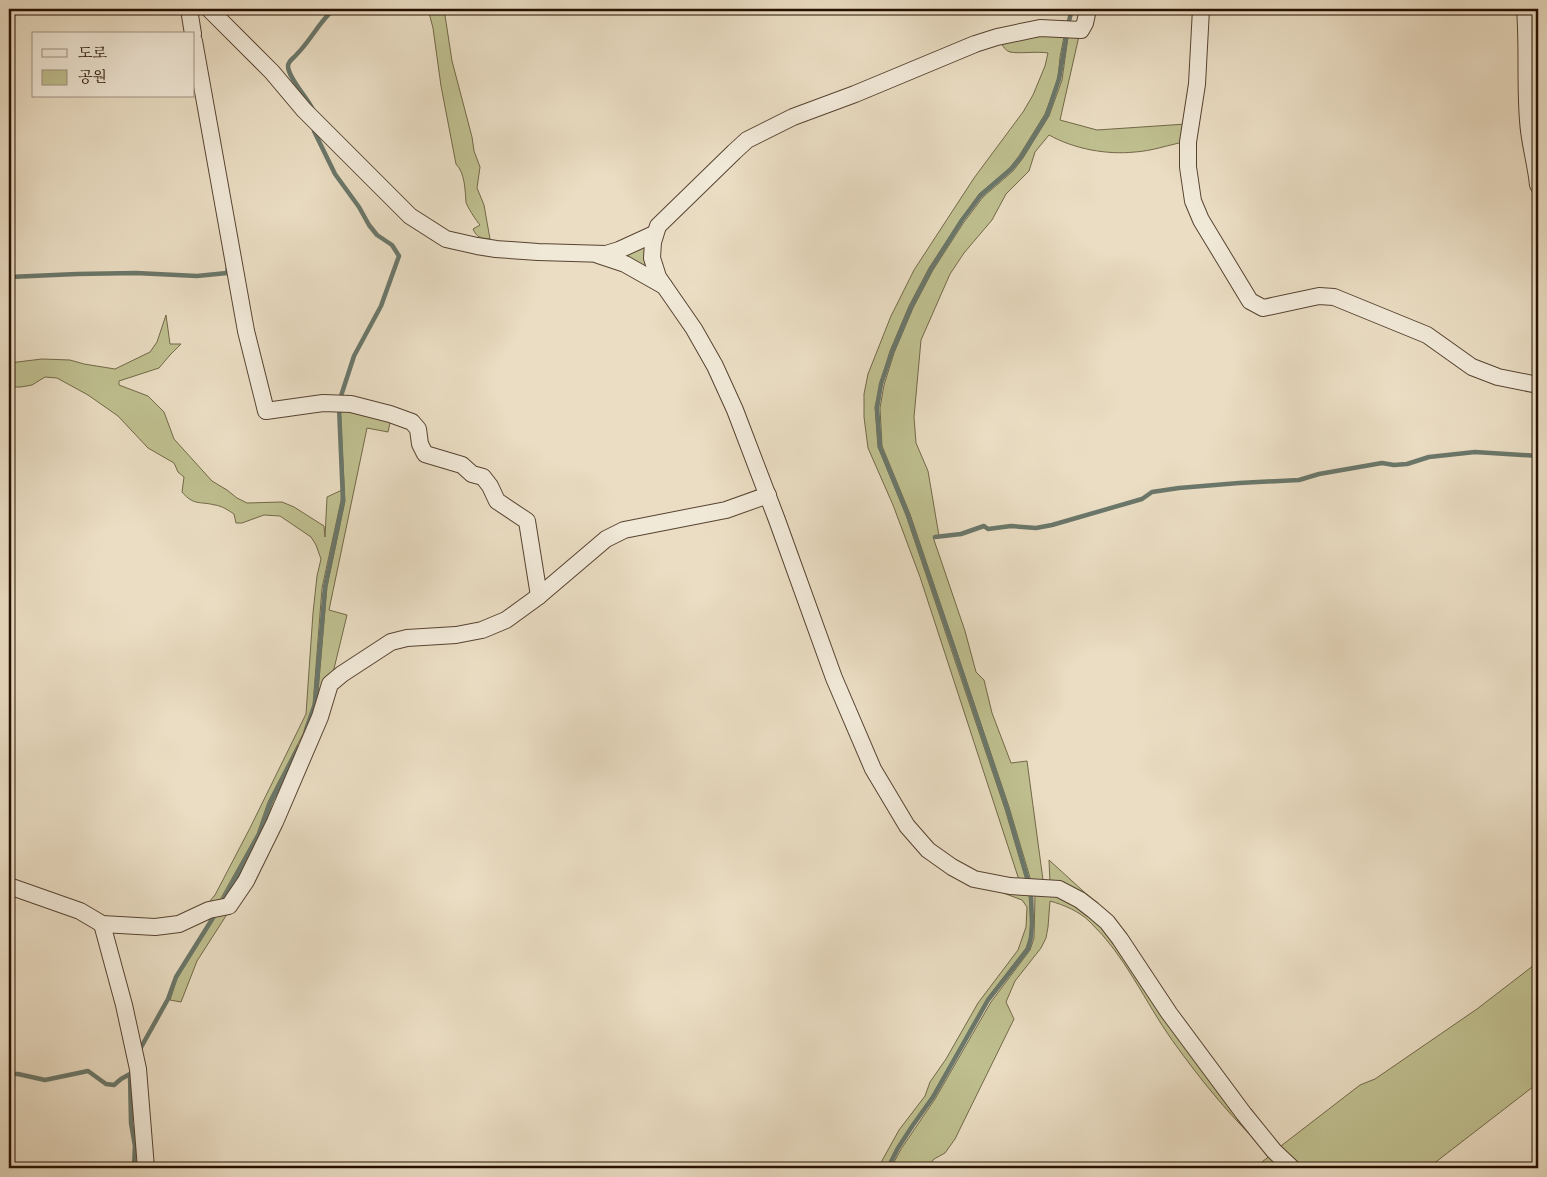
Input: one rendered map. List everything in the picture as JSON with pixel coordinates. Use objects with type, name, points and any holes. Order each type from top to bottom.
[{"type":"street","points":[[189,9],[193,32]]},
{"type":"street","points":[[209,9],[272,72],[304,110],[410,216],[446,239],[477,246],[538,252],[606,254],[654,234]]},
{"type":"street","points":[[1088,9],[1085,23],[1081,30],[1040,28],[1020,31],[975,44],[794,117],[747,140],[658,226],[654,234],[652,258],[658,277],[694,329],[715,366],[735,410],[768,495],[834,678],[873,769],[907,826],[928,850],[952,867],[974,879],[984,882],[1059,890],[1093,910],[1107,922],[1169,1013],[1274,1151],[1292,1168]]},
{"type":"street","points":[[1201,9],[1197,84],[1188,142],[1188,167],[1193,200],[1201,220],[1250,301],[1264,308],[1320,296],[1334,297],[1427,335],[1472,367],[1498,377],[1538,386]]},
{"type":"street","points":[[1525,9],[1528,123],[1536,162],[1538,185]]},
{"type":"street","points":[[195,47],[246,331],[266,411],[323,403],[351,404],[412,422],[418,429],[420,444],[425,454],[462,466],[472,474],[483,477],[490,486],[497,501],[527,521],[539,596]]},
{"type":"street","points":[[591,253],[625,264],[664,286]]},
{"type":"street","points":[[9,886],[80,911],[102,924],[155,927],[179,924],[209,910],[229,906],[246,881],[275,822],[320,717],[330,684],[342,674],[391,642],[407,638],[456,635],[482,630],[506,620],[539,596],[606,539],[624,530],[726,510],[768,495]]},
{"type":"street","points":[[102,924],[124,1005],[138,1069],[146,1168]]},
{"type":"green space","points":[[428,9],[444,9],[452,61],[474,151],[480,167],[477,188],[484,205],[490,239],[476,234],[473,229],[480,225],[466,204],[465,187],[463,177],[456,164],[441,86],[433,28]]},
{"type":"green space","points":[[1065,32],[1058,79],[1045,114],[1010,168],[979,194],[929,268],[909,306],[890,351],[875,407],[878,447],[906,515],[1005,809],[1026,880],[1020,883],[920,577],[893,505],[868,448],[864,417],[864,394],[868,374],[891,316],[914,270],[974,178],[1023,112],[1033,95],[1045,66],[1048,53],[1010,52],[999,39]]},
{"type":"green space","points":[[1079,36],[1060,120],[1097,130],[1186,124],[1184,142],[1154,149],[1113,153],[1069,144],[1049,135],[1035,152],[1029,171],[1006,194],[992,220],[964,253],[950,274],[921,340],[914,417],[916,443],[928,471],[939,536],[933,537],[965,631],[976,672],[984,680],[992,713],[1011,763],[1027,761],[1043,880],[1031,881],[1009,807],[910,514],[882,446],[880,408],[884,385],[894,353],[913,308],[933,270],[964,222],[983,197],[1013,171],[1023,158],[1049,116],[1062,80],[1068,37]]},
{"type":"green space","points":[[648,241],[650,270],[613,255]]},
{"type":"green space","points":[[166,315],[170,344],[181,344],[159,368],[119,381],[119,385],[148,396],[164,412],[174,439],[212,481],[247,503],[282,502],[294,507],[324,526],[325,537],[327,497],[342,490],[322,588],[313,705],[303,734],[268,802],[257,834],[217,905],[204,908],[215,895],[306,714],[313,613],[321,559],[316,545],[311,537],[280,516],[264,515],[242,523],[236,523],[234,514],[225,508],[190,499],[182,492],[184,477],[178,472],[174,463],[148,448],[118,416],[88,395],[57,378],[45,377],[32,385],[9,387],[9,363],[42,359],[70,360],[115,369],[150,352],[157,342]]},
{"type":"green space","points":[[340,406],[391,418],[388,432],[367,428],[329,610],[347,615],[332,677],[240,883],[226,899],[261,835],[273,801],[298,753],[317,704],[327,587],[345,501]]},
{"type":"green space","points":[[1049,860],[1094,901],[1050,883]]},
{"type":"green space","points":[[998,891],[1029,895],[1031,924],[1030,937],[1026,948],[987,999],[932,1096],[897,1147],[886,1168],[878,1168],[899,1130],[925,1096],[930,1082],[946,1059],[978,1003],[1018,950],[1026,927],[1027,907],[1022,900]]},
{"type":"green space","points":[[1043,894],[1063,898],[1090,913],[1285,1168],[1254,1168],[1271,1155],[1231,1115],[1195,1071],[1162,1025],[1114,949],[1086,918],[1061,904],[1050,901],[1046,938],[1041,948],[1015,981],[1006,1002],[1014,1019],[955,1139],[945,1153],[934,1159],[927,1168],[891,1168],[901,1149],[935,1099],[991,1002],[1030,950],[1034,938],[1035,895]]},
{"type":"green space","points":[[231,908],[197,961],[181,1002],[170,1000],[177,978],[220,909]]},
{"type":"green space","points":[[1538,962],[1538,1083],[1428,1168],[1299,1168],[1277,1149],[1360,1085],[1375,1079],[1477,1009]]},
{"type":"waterway","points":[[313,110],[291,76],[288,64],[334,9]]},
{"type":"waterway","points":[[1068,25],[1072,9]]},
{"type":"waterway","points":[[1029,884],[1007,808],[953,646],[908,515],[880,447],[877,408],[881,384],[892,352],[911,307],[931,269],[962,220],[981,195],[1011,169],[1021,157],[1047,115],[1059,79],[1067,33]]},
{"type":"waterway","points":[[314,131],[335,174],[359,207],[369,225],[377,235],[392,245],[399,256],[381,306],[354,356],[340,399]]},
{"type":"waterway","points":[[9,277],[136,273],[197,276],[227,273],[228,267]]},
{"type":"waterway","points":[[306,730],[315,704],[325,587],[343,501],[339,407]]},
{"type":"waterway","points":[[935,537],[961,534],[984,526],[988,529],[1011,526],[1036,528],[1052,525],[1142,499],[1152,492],[1179,488],[1299,480],[1319,474],[1382,463],[1394,465],[1407,464],[1429,457],[1475,452],[1538,456]]},
{"type":"waterway","points":[[224,898],[259,834],[271,801],[299,747]]},
{"type":"waterway","points":[[888,1168],[898,1148],[933,1097],[988,1000],[1028,949],[1032,924],[1031,892]]},
{"type":"waterway","points":[[139,1051],[168,999],[176,977],[216,913]]},
{"type":"waterway","points":[[9,1074],[45,1080],[88,1071],[106,1084],[114,1085],[130,1074],[131,1123],[135,1146],[134,1168]]}]
